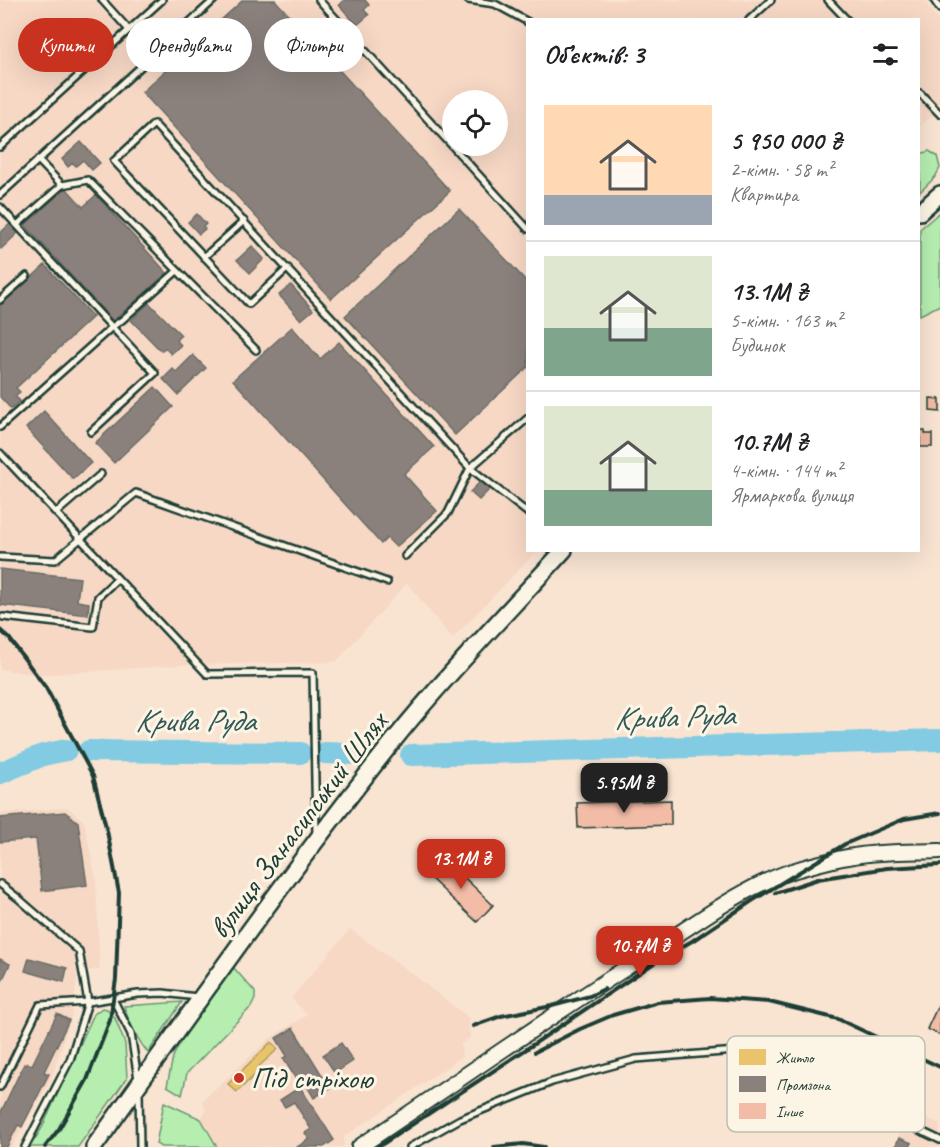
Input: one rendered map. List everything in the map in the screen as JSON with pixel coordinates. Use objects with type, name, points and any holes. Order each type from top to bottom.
[{"type":"main road","points":[[920,212],[940,194]]},
{"type":"main road","name":"вулиця Занасипський Шлях","points":[[94,1147],[316,839],[395,739],[562,552]]},
{"type":"street","points":[[368,1145],[614,976],[712,912],[760,884],[790,872],[855,855],[940,851]]},
{"type":"lane","points":[[102,0],[126,27]]},
{"type":"lane","points":[[142,18],[162,0]]},
{"type":"lane","points":[[0,195],[214,0]]},
{"type":"lane","points":[[319,0],[526,227]]},
{"type":"lane","points":[[468,0],[495,4],[526,21]]},
{"type":"lane","points":[[751,18],[771,0]]},
{"type":"lane","points":[[828,0],[845,18]]},
{"type":"lane","points":[[934,0],[940,9]]},
{"type":"lane","points":[[0,147],[126,33]]},
{"type":"lane","points":[[920,93],[940,114]]},
{"type":"lane","points":[[288,268],[249,304],[114,161],[154,124],[288,268],[470,468],[526,511]]},
{"type":"lane","points":[[38,160],[62,185]]},
{"type":"lane","points":[[17,225],[62,185],[88,180],[256,351]]},
{"type":"lane","points":[[0,207],[155,373],[91,432]]},
{"type":"lane","points":[[204,257],[244,221]]},
{"type":"lane","points":[[0,427],[177,271]]},
{"type":"lane","points":[[0,300],[27,276]]},
{"type":"lane","points":[[405,556],[448,513],[470,468],[526,420]]},
{"type":"lane","points":[[0,453],[207,674],[313,673],[316,839]]},
{"type":"lane","points":[[56,513],[101,474]]},
{"type":"lane","points":[[0,557],[55,560],[136,493],[387,582]]},
{"type":"lane","points":[[3,617],[93,627],[98,597],[117,579]]},
{"type":"lane","points":[[0,884],[79,951],[88,1002],[70,1060],[25,1147]]},
{"type":"lane","points":[[0,1087],[40,1005],[88,1002],[138,994],[163,993],[201,998]]},
{"type":"lane","points":[[113,999],[131,1034],[138,1085],[140,1147]]},
{"type":"lane","points":[[410,1147],[460,1119],[552,1082],[636,1059],[727,1052]]},
{"type":"lane","points":[[923,1132],[940,1140]]},
{"type":"shaded area","points":[[0,0],[925,0],[940,23],[940,109],[920,126],[920,18],[526,18],[526,552],[536,552],[452,639],[407,583],[336,662],[182,665],[37,675],[0,669]]},
{"type":"shaded area","points":[[67,807],[84,821],[96,879],[100,970],[78,971],[72,1014],[51,1080],[12,1147],[0,1147],[0,814]]},
{"type":"shaded area","points":[[350,929],[469,1018],[470,1038],[461,1044],[462,1057],[344,1137],[342,1147],[217,1147],[201,1119],[206,1110],[202,1101],[269,1039],[307,1015],[291,998]]},
{"type":"shaded area","points":[[925,1117],[940,1124],[940,1147],[894,1147],[900,1132],[925,1132]]},
{"type":"green space","points":[[929,151],[937,156],[940,168],[935,177],[920,192],[920,154]]},
{"type":"green space","points":[[940,212],[940,305],[920,315],[920,229]]},
{"type":"green space","points":[[233,967],[255,992],[255,999],[251,1007],[187,1073],[182,1095],[167,1086],[173,1057],[181,1040]]},
{"type":"green space","points":[[182,1002],[148,1053],[134,1031],[124,1006]]},
{"type":"green space","points":[[102,1008],[107,1009],[115,1018],[125,1044],[127,1078],[78,1147],[30,1147],[42,1128],[94,1014]]},
{"type":"green space","points":[[164,1102],[201,1119],[217,1147],[161,1147],[156,1144]]},
{"type":"building: Житло","points":[[271,1042],[278,1049],[256,1069],[258,1072],[237,1092],[228,1084]]},
{"type":"building: Промзона","points":[[243,0],[275,0],[291,18],[264,18],[264,72],[341,72],[450,191],[331,299],[142,92],[164,72],[252,72],[252,18],[223,18]]},
{"type":"building: Промзона","points":[[344,0],[365,0],[369,5],[364,10],[369,15],[364,19],[351,18],[339,5]]},
{"type":"building: Промзона","points":[[81,142],[100,163],[92,170],[83,160],[76,166],[73,163],[68,167],[62,159]]},
{"type":"building: Промзона","points":[[66,188],[83,207],[96,195],[167,273],[113,321],[25,225]]},
{"type":"building: Промзона","points":[[459,209],[526,281],[526,369],[455,435],[345,316]]},
{"type":"building: Промзона","points":[[197,214],[206,224],[203,227],[205,229],[199,234],[188,222]]},
{"type":"building: Промзона","points":[[11,223],[19,232],[1,249],[0,233]]},
{"type":"building: Промзона","points":[[252,246],[264,259],[250,273],[237,260]]},
{"type":"building: Промзона","points":[[45,265],[93,317],[16,388],[20,392],[15,396],[20,401],[11,409],[0,397],[0,306]]},
{"type":"building: Промзона","points":[[291,285],[313,310],[301,320],[279,295]]},
{"type":"building: Промзона","points":[[149,303],[181,335],[176,340],[181,345],[171,354],[165,348],[161,351],[131,320]]},
{"type":"building: Промзона","points":[[292,327],[320,359],[339,342],[434,447],[404,474],[437,511],[396,547],[387,538],[381,544],[233,380]]},
{"type":"building: Промзона","points":[[193,355],[206,368],[178,395],[163,379],[173,369],[176,372]]},
{"type":"building: Промзона","points":[[155,387],[173,407],[114,463],[95,443]]},
{"type":"building: Промзона","points":[[44,411],[91,463],[73,479],[26,428]]},
{"type":"building: Промзона","points":[[482,480],[490,489],[479,500],[470,492]]},
{"type":"building: Промзона","points":[[0,569],[80,578],[77,601],[89,603],[88,615],[0,605]]},
{"type":"building: Промзона","points":[[65,812],[78,822],[87,885],[42,891],[36,839],[0,842],[0,818]]},
{"type":"building: Промзона","points":[[29,958],[67,968],[64,982],[25,971]]},
{"type":"building: Промзона","points":[[0,959],[10,964],[0,985]]},
{"type":"building: Промзона","points":[[57,1014],[69,1020],[44,1072],[49,1074],[22,1127],[18,1125],[7,1147],[0,1147],[0,1114],[24,1064],[32,1065]]},
{"type":"building: Промзона","points":[[293,1028],[330,1088],[314,1098],[304,1081],[299,1084],[283,1058],[287,1056],[276,1038]]},
{"type":"building: Промзона","points":[[341,1043],[353,1061],[335,1073],[323,1055]]},
{"type":"building: Промзона","points":[[300,1087],[334,1140],[324,1147],[297,1147],[309,1139],[305,1133],[311,1129],[294,1102],[285,1107],[280,1100]]},
{"type":"building: Промзона","points":[[899,1138],[912,1143],[910,1147],[895,1147]]},
{"type":"building: Інше","points":[[930,398],[940,399],[940,412],[930,411]]},
{"type":"building: Інше","points":[[920,431],[932,434],[932,447],[920,447]]},
{"type":"building: Інше","points":[[671,800],[671,825],[578,828],[577,803]]},
{"type":"building: Інше","points":[[445,859],[493,905],[477,922],[428,876]]},
{"type":"building: Інше","points":[[940,1001],[940,1035],[927,1029]]},
{"type":"waterway","name":"Крива Руда","points":[[411,755],[940,740]]},
{"type":"waterway","name":"Крива Руда","points":[[0,773],[43,755],[66,750]]},
{"type":"waterway","name":"Крива Руда","points":[[89,751],[300,753]]},
{"type":"waterway","points":[[325,753],[356,754]]},
{"type":"railway","points":[[0,630],[9,638],[46,688],[93,776],[119,893],[116,979],[110,1020],[87,1080],[59,1129],[45,1147]]},
{"type":"railway","points":[[378,1147],[654,963],[845,844],[904,819],[940,813]]},
{"type":"railway","points":[[775,893],[818,879],[887,868],[940,865]]},
{"type":"railway","points":[[473,1026],[501,1016],[590,996],[604,989]]},
{"type":"railway","points":[[535,1052],[613,1015],[658,1002],[710,998],[769,1002],[838,1019],[874,1036]]},
{"type":"railway","points":[[925,1060],[940,1067]]},
{"type":"railway","points":[[494,1147],[523,1144],[544,1147]]},
{"type":"place","name":"Під стріхою","points":[[239,1078]]}]
